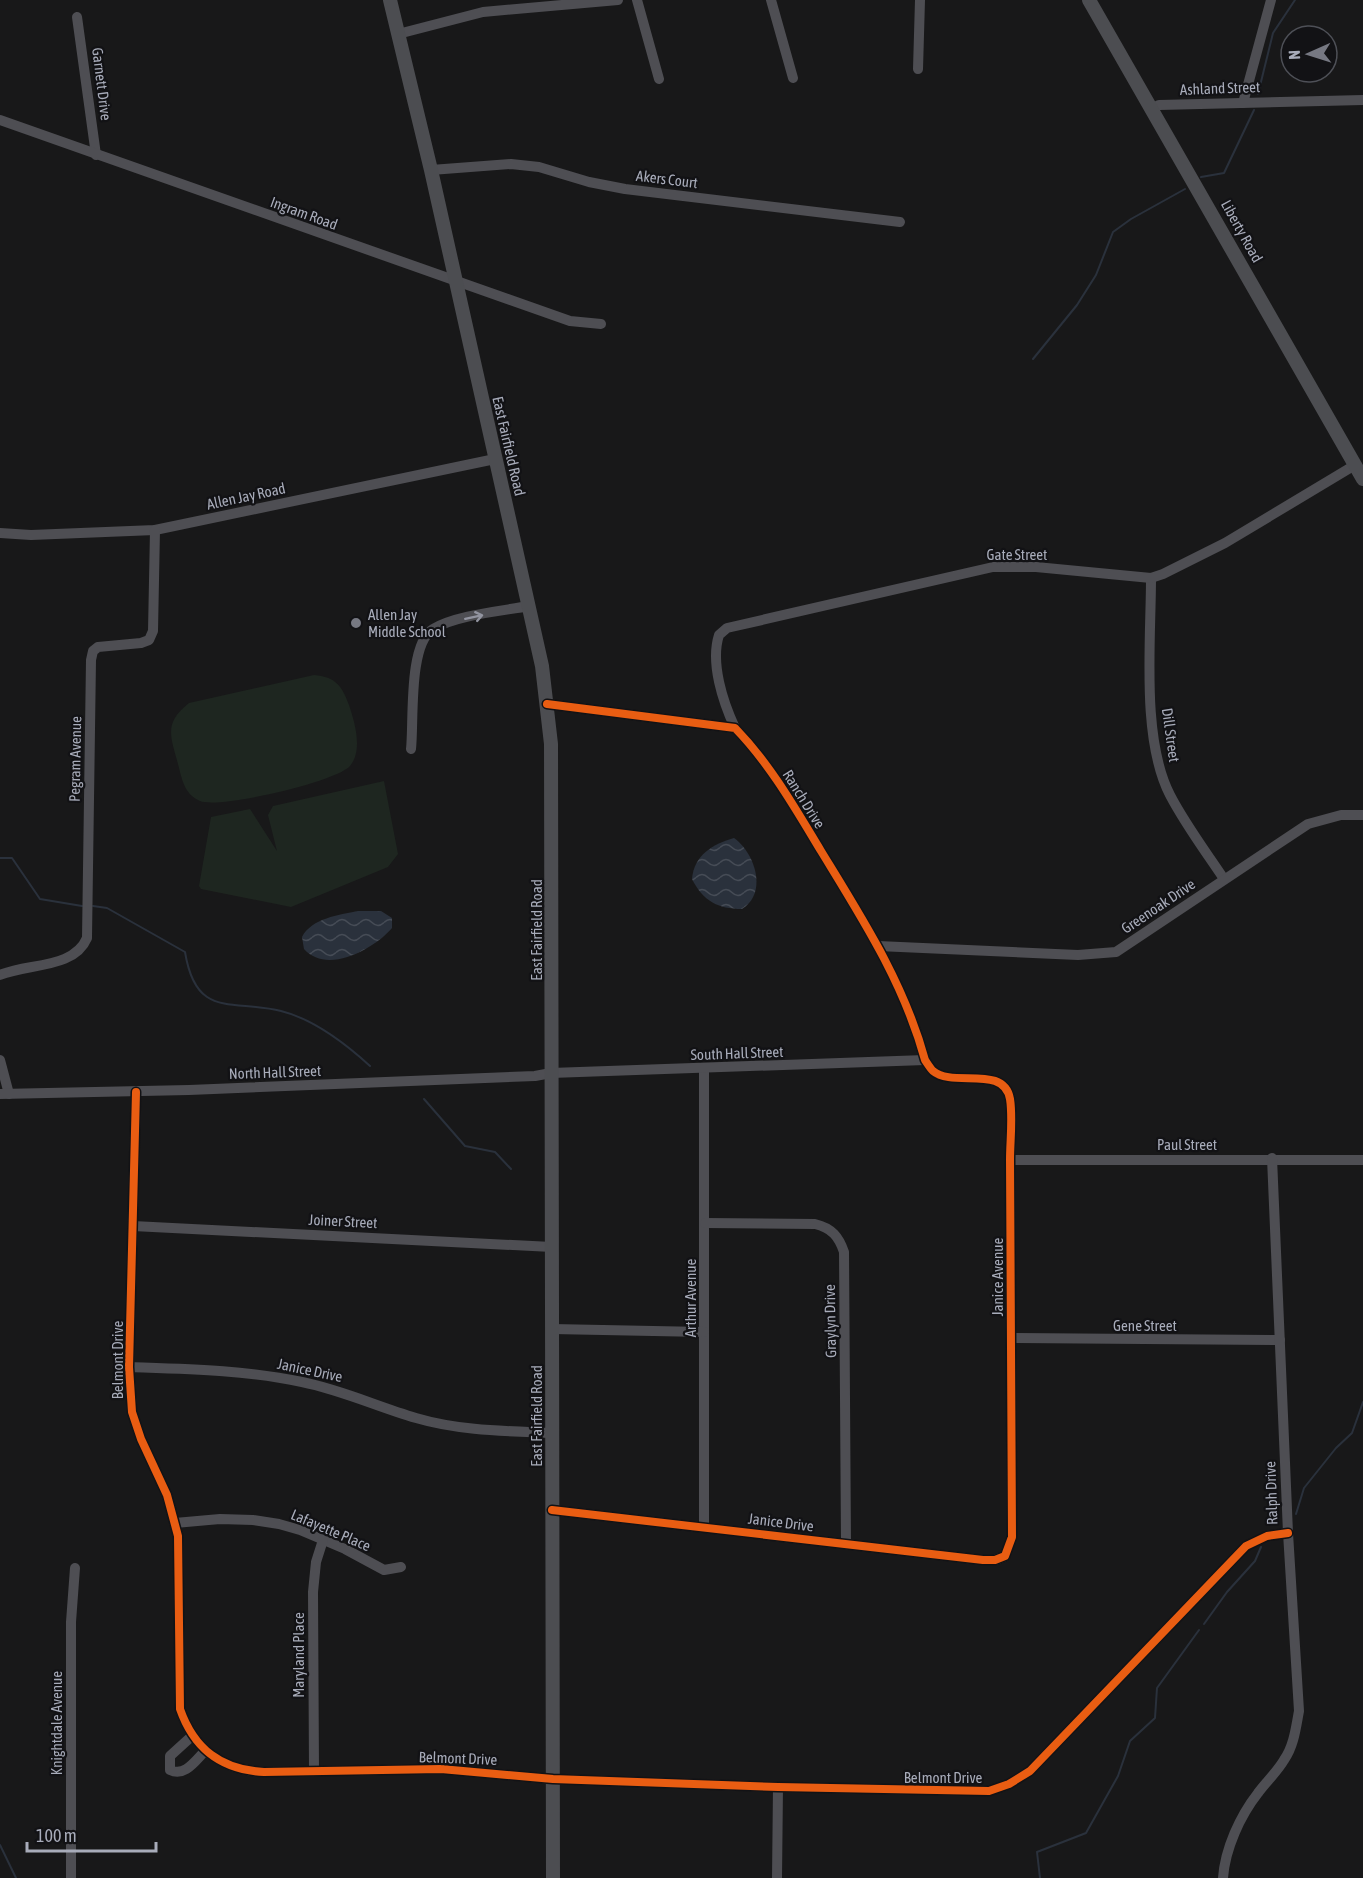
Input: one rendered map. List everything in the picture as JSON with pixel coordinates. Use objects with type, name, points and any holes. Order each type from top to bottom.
[{"type":"main road","name":"East Fairfield Road","points":[[390,0],[457,283],[542,666],[547,704],[551,761],[553,860],[551,1073],[553,1878]]},
{"type":"main road","name":"Liberty Road","points":[[1089,0],[1151,109],[1192,175],[1363,479]]},
{"type":"street","points":[[398,34],[483,12],[618,0]]},
{"type":"street","points":[[638,0],[659,80]]},
{"type":"street","points":[[771,0],[793,78]]},
{"type":"street","points":[[918,69],[920,0]]},
{"type":"street","points":[[1244,103],[1271,0]]},
{"type":"street","name":"Garnett Drive","points":[[77,17],[96,155]]},
{"type":"street","name":"Ashland Street","points":[[1151,109],[1159,105],[1363,100]]},
{"type":"street","name":"Ingram Road","points":[[0,120],[457,283],[570,321],[601,324]]},
{"type":"street","name":"Akers Court","points":[[431,170],[511,164],[539,167],[589,182],[625,189],[900,222]]},
{"type":"street","name":"Allen Jay Road","points":[[0,533],[31,535],[155,530],[495,459]]},
{"type":"street","name":"Gate Street","points":[[735,728],[724,702],[716,656],[719,635],[727,628],[993,567],[1036,567],[1151,578],[1225,543],[1355,465]]},
{"type":"street","name":"Pegram Avenue","points":[[0,975],[69,957],[82,948],[87,938],[91,660],[93,651],[98,647],[141,643],[149,640],[153,632],[155,530]]},
{"type":"street","name":"Dill Street","points":[[1151,578],[1151,703],[1155,753],[1169,794],[1224,879]]},
{"type":"street","points":[[411,749],[413,700],[420,648],[431,630],[445,623],[528,606]]},
{"type":"street","points":[[547,704],[735,728]]},
{"type":"street","name":"Ranch Drive","points":[[735,728],[776,777],[878,946],[896,981],[925,1060]]},
{"type":"street","name":"Greenoak Drive","points":[[878,946],[1078,955],[1116,952],[1166,921],[1224,879],[1308,824],[1341,814],[1363,815]]},
{"type":"street","points":[[0,1060],[4,1094]]},
{"type":"street","name":"South Hall Street","points":[[551,1073],[925,1060]]},
{"type":"street","name":"Janice Avenue","points":[[925,1060],[933,1071],[943,1077],[994,1080],[1004,1088],[1010,1098],[1011,1537],[1005,1556]]},
{"type":"street","name":"Arthur Avenue","points":[[704,1069],[704,1526]]},
{"type":"street","name":"North Hall Street","points":[[4,1094],[136,1092],[513,1077],[551,1073]]},
{"type":"street","name":"Belmont Drive","points":[[136,1092],[129,1367],[132,1412],[141,1439],[167,1495],[176,1523],[180,1565],[178,1687],[180,1709],[192,1736],[205,1751],[222,1764],[248,1771],[441,1769],[553,1779],[778,1787],[989,1791],[1009,1784],[1030,1771],[1246,1546],[1267,1536],[1288,1533]]},
{"type":"street","name":"Paul Street","points":[[1010,1160],[1272,1158],[1363,1160]]},
{"type":"street","name":"Ralph Drive","points":[[1223,1878],[1224,1867],[1240,1819],[1285,1759],[1297,1720],[1272,1158]]},
{"type":"street","name":"Graylyn Drive","points":[[705,1223],[816,1224],[831,1230],[841,1243],[844,1252],[846,1544]]},
{"type":"street","name":"Joiner Street","points":[[133,1226],[552,1246]]},
{"type":"street","points":[[552,1329],[704,1332]]},
{"type":"street","name":"Gene Street","points":[[1011,1338],[1280,1340]]},
{"type":"street","name":"Janice Drive","points":[[129,1367],[220,1370],[262,1375],[347,1394],[416,1418],[445,1425],[552,1433]]},
{"type":"street","name":"Janice Drive","points":[[552,1510],[983,1560],[995,1560],[1005,1556]]},
{"type":"street","name":"Lafayette Place","points":[[176,1523],[253,1520],[300,1530],[384,1570],[401,1567]]},
{"type":"street","name":"Maryland Place","points":[[314,1771],[313,1592],[316,1562],[323,1540]]},
{"type":"street","name":"Knightdale Avenue","points":[[71,1878],[71,1633],[75,1568]]},
{"type":"street","points":[[192,1736],[170,1756],[170,1770],[176,1773],[184,1771],[205,1751]]},
{"type":"street","points":[[777,1878],[778,1787]]},
{"type":"shaded area","points":[[314,675],[333,680],[341,688],[346,698],[357,736],[356,752],[350,766],[323,779],[252,798],[211,802],[200,801],[190,794],[182,780],[171,737],[172,723],[181,710],[189,703]]},
{"type":"shaded area","points":[[384,781],[398,854],[388,867],[291,907],[201,889],[199,886],[211,817],[250,809],[277,851],[268,815],[273,806]]},
{"type":"water","points":[[734,838],[748,853],[756,873],[755,893],[742,909],[712,902],[701,893],[692,879],[696,863],[706,852]]},
{"type":"water","points":[[358,911],[381,911],[392,918],[392,928],[374,944],[350,956],[325,960],[304,949],[302,937],[312,925],[327,918]]},
{"type":"waterway","points":[[1258,94],[1273,33],[1295,0]]},
{"type":"waterway","points":[[1201,177],[1224,173],[1254,110]]},
{"type":"waterway","points":[[1033,359],[1077,305],[1096,275],[1113,232],[1131,219],[1185,189]]},
{"type":"waterway","points":[[0,858],[12,858],[40,899],[82,906]]},
{"type":"waterway","points":[[93,906],[107,908],[185,952],[190,973],[198,988],[207,997],[232,1005],[281,1011],[305,1020],[329,1033],[370,1066]]},
{"type":"waterway","points":[[424,1099],[465,1146],[495,1152],[511,1169]]},
{"type":"waterway","points":[[1296,1514],[1304,1488],[1336,1448],[1352,1433],[1363,1402]]},
{"type":"waterway","points":[[1204,1624],[1227,1592],[1255,1561],[1261,1547]]},
{"type":"waterway","points":[[1040,1878],[1037,1852],[1086,1833],[1118,1776],[1130,1741],[1155,1718],[1157,1688],[1199,1630]]},
{"type":"waterway","points":[[0,1845],[16,1878]]},
{"type":"cycle path","points":[[547,704],[735,728],[760,756],[781,787],[866,926],[906,1004],[929,1066],[942,1076],[988,1079],[998,1082],[1006,1088],[1010,1099],[1011,1122],[1012,1537],[1005,1556],[995,1560],[983,1560],[552,1510]]},
{"type":"cycle path","points":[[136,1092],[129,1367],[132,1412],[141,1439],[167,1495],[178,1536],[180,1709],[201,1746],[222,1762],[235,1767],[264,1772],[441,1769],[553,1779],[778,1787],[989,1791],[1009,1784],[1030,1771],[1246,1546],[1267,1536],[1288,1533]]},
{"type":"place","name":"Allen Jay Middle School","points":[[356,623]]}]
